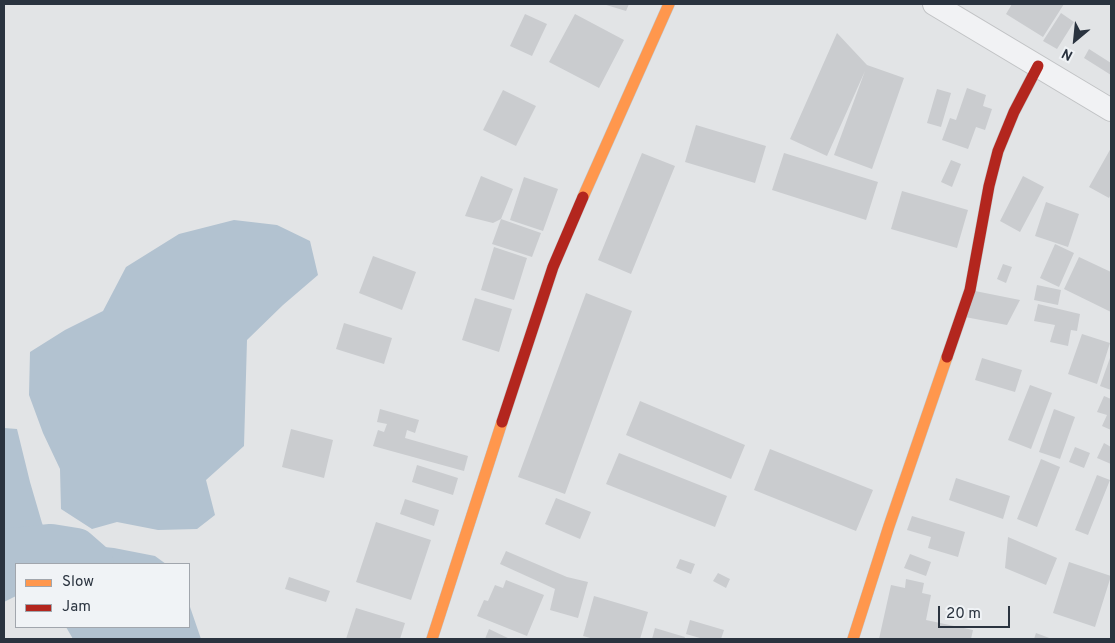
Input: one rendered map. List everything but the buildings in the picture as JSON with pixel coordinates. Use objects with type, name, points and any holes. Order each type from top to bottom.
[{"type":"street","points":[[432,639],[553,267],[669,4]]},
{"type":"street","points":[[934,4],[1111,110]]},
{"type":"street","points":[[853,639],[889,526],[970,290],[989,186],[998,151],[1014,112],[1038,66]]},
{"type":"water","points":[[234,220],[277,225],[310,241],[318,275],[283,305],[247,340],[244,446],[206,480],[215,515],[197,529],[158,530],[117,522],[92,529],[61,509],[60,469],[43,433],[29,395],[30,352],[65,330],[103,311],[126,267],[179,234]]},
{"type":"water","points":[[4,428],[17,429],[42,523],[54,553],[49,563],[15,563],[15,596],[4,602]]},
{"type":"water","points":[[76,544],[114,548],[155,556],[165,563],[76,563]]},
{"type":"water","points":[[190,607],[201,639],[73,639],[67,628],[190,628]]},
{"type":"waterway","points":[[4,551],[51,546],[76,550],[91,563]]},
{"type":"traffic: slow","points":[[583,197],[669,4]]},
{"type":"traffic: slow","points":[[853,639],[889,526],[947,357]]},
{"type":"traffic: slow","points":[[432,639],[502,422]]},
{"type":"traffic: jam","points":[[947,357],[970,290],[989,186],[998,151],[1014,112],[1038,66]]},
{"type":"traffic: jam","points":[[502,422],[553,267],[583,197]]}]
